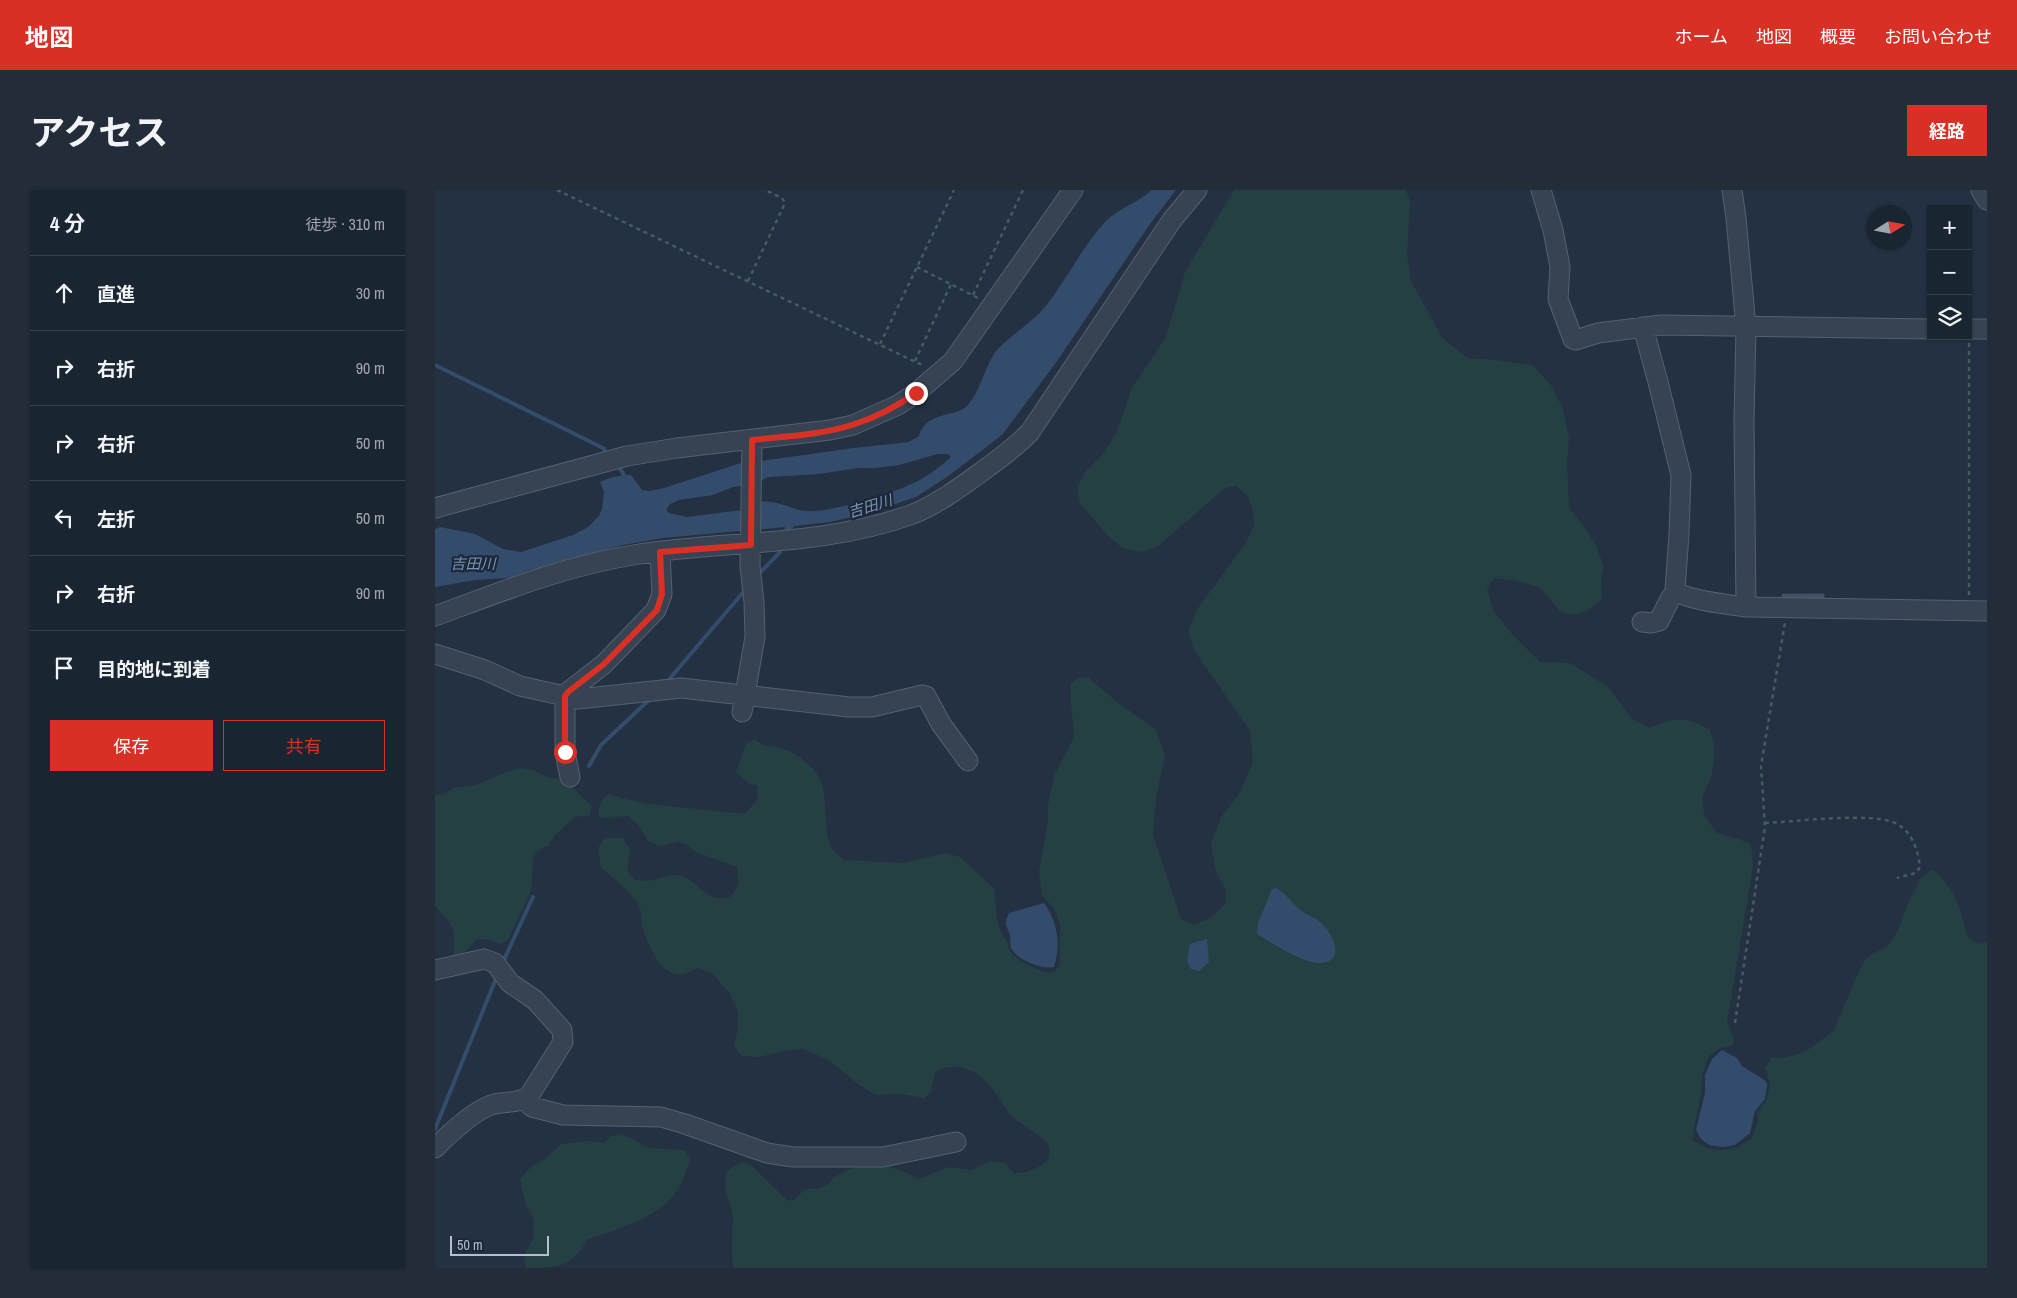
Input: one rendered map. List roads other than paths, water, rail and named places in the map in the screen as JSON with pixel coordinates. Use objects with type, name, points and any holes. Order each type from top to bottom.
[{"type":"street","points":[[435,508],[610,459],[677,448],[752,445],[853,425],[898,405],[936,377],[953,361],[1073,190]]},
{"type":"street","points":[[435,616],[571,569],[602,561],[751,541],[845,533],[914,513],[947,496],[1020,443],[1030,432],[1172,220],[1197,190]]},
{"type":"street","points":[[1541,190],[1553,230],[1560,267],[1558,299],[1573,338],[1576,340],[1598,333],[1643,327],[1689,325],[1927,328]]},
{"type":"street","points":[[1731,190],[1737,218],[1747,327],[1744,420],[1746,607]]},
{"type":"street","points":[[1981,190],[1987,200]]},
{"type":"street","points":[[1643,327],[1681,475],[1676,591]]},
{"type":"street","points":[[1972,329],[1987,329]]},
{"type":"street","points":[[743,703],[749,680],[755,637],[749,558],[751,541],[752,445]]},
{"type":"street","points":[[569,777],[565,752],[565,696],[604,664],[657,610],[662,594],[660,552]]},
{"type":"street","points":[[1676,591],[1721,604],[1746,607],[1978,610]]},
{"type":"street","points":[[1642,622],[1651,623],[1659,621],[1669,599],[1676,591]]},
{"type":"street","points":[[435,654],[485,670],[520,686],[578,699],[681,688],[743,703],[872,707],[916,695],[926,696],[941,724],[968,761]]},
{"type":"street","points":[[435,970],[484,959],[498,968],[510,983],[535,1000],[564,1034],[563,1042],[525,1100],[499,1103],[481,1110],[435,1148]]},
{"type":"street","points":[[525,1100],[532,1107],[563,1115],[661,1117],[767,1153],[793,1157],[883,1157],[956,1142]]},
{"type":"water","name":"吉田川","points":[[1152,190],[1176,190],[1150,224],[1055,364],[1002,435],[947,477],[916,497],[869,513],[830,522],[794,526],[791,531],[784,531],[785,527],[754,530],[759,502],[776,503],[804,511],[841,507],[915,483],[951,457],[948,454],[938,454],[899,465],[858,468],[819,474],[768,477],[753,485],[753,462],[909,442],[919,436],[928,422],[963,409],[973,399],[990,361],[998,349],[1035,318],[1046,306],[1089,242],[1105,222]]},
{"type":"water","name":"吉田川","points":[[744,462],[750,485],[733,487],[713,495],[679,500],[670,504],[666,510],[669,513],[687,517],[750,509],[749,530],[663,538],[623,545],[507,578],[475,580],[435,587],[435,529],[440,527],[475,534],[503,549],[521,552],[573,535],[588,527],[599,516],[602,509],[604,492],[600,482],[604,480],[631,475],[642,490],[650,491]]},
{"type":"water","points":[[1277,888],[1299,909],[1318,920],[1326,929],[1335,948],[1333,958],[1327,962],[1319,963],[1304,960],[1257,934],[1258,923],[1272,889]]},
{"type":"water","points":[[1044,903],[1055,926],[1058,942],[1054,967],[1049,968],[1030,963],[1014,952],[1011,948],[1010,936],[1006,925],[1009,913]]},
{"type":"water","points":[[1207,939],[1209,962],[1199,971],[1191,969],[1187,961],[1190,944]]},
{"type":"water","points":[[1722,1050],[1737,1058],[1742,1066],[1766,1081],[1767,1086],[1765,1099],[1755,1111],[1750,1133],[1735,1145],[1723,1147],[1709,1145],[1701,1139],[1696,1130],[1705,1093],[1705,1075],[1712,1059]]},
{"type":"waterway","points":[[435,365],[603,448],[610,456]]},
{"type":"waterway","points":[[617,465],[624,478]]},
{"type":"waterway","points":[[757,576],[780,552]]},
{"type":"waterway","points":[[666,683],[746,589]]},
{"type":"waterway","points":[[589,766],[601,745],[651,698]]},
{"type":"waterway","points":[[503,962],[533,897]]},
{"type":"waterway","points":[[435,1129],[497,976]]}]
